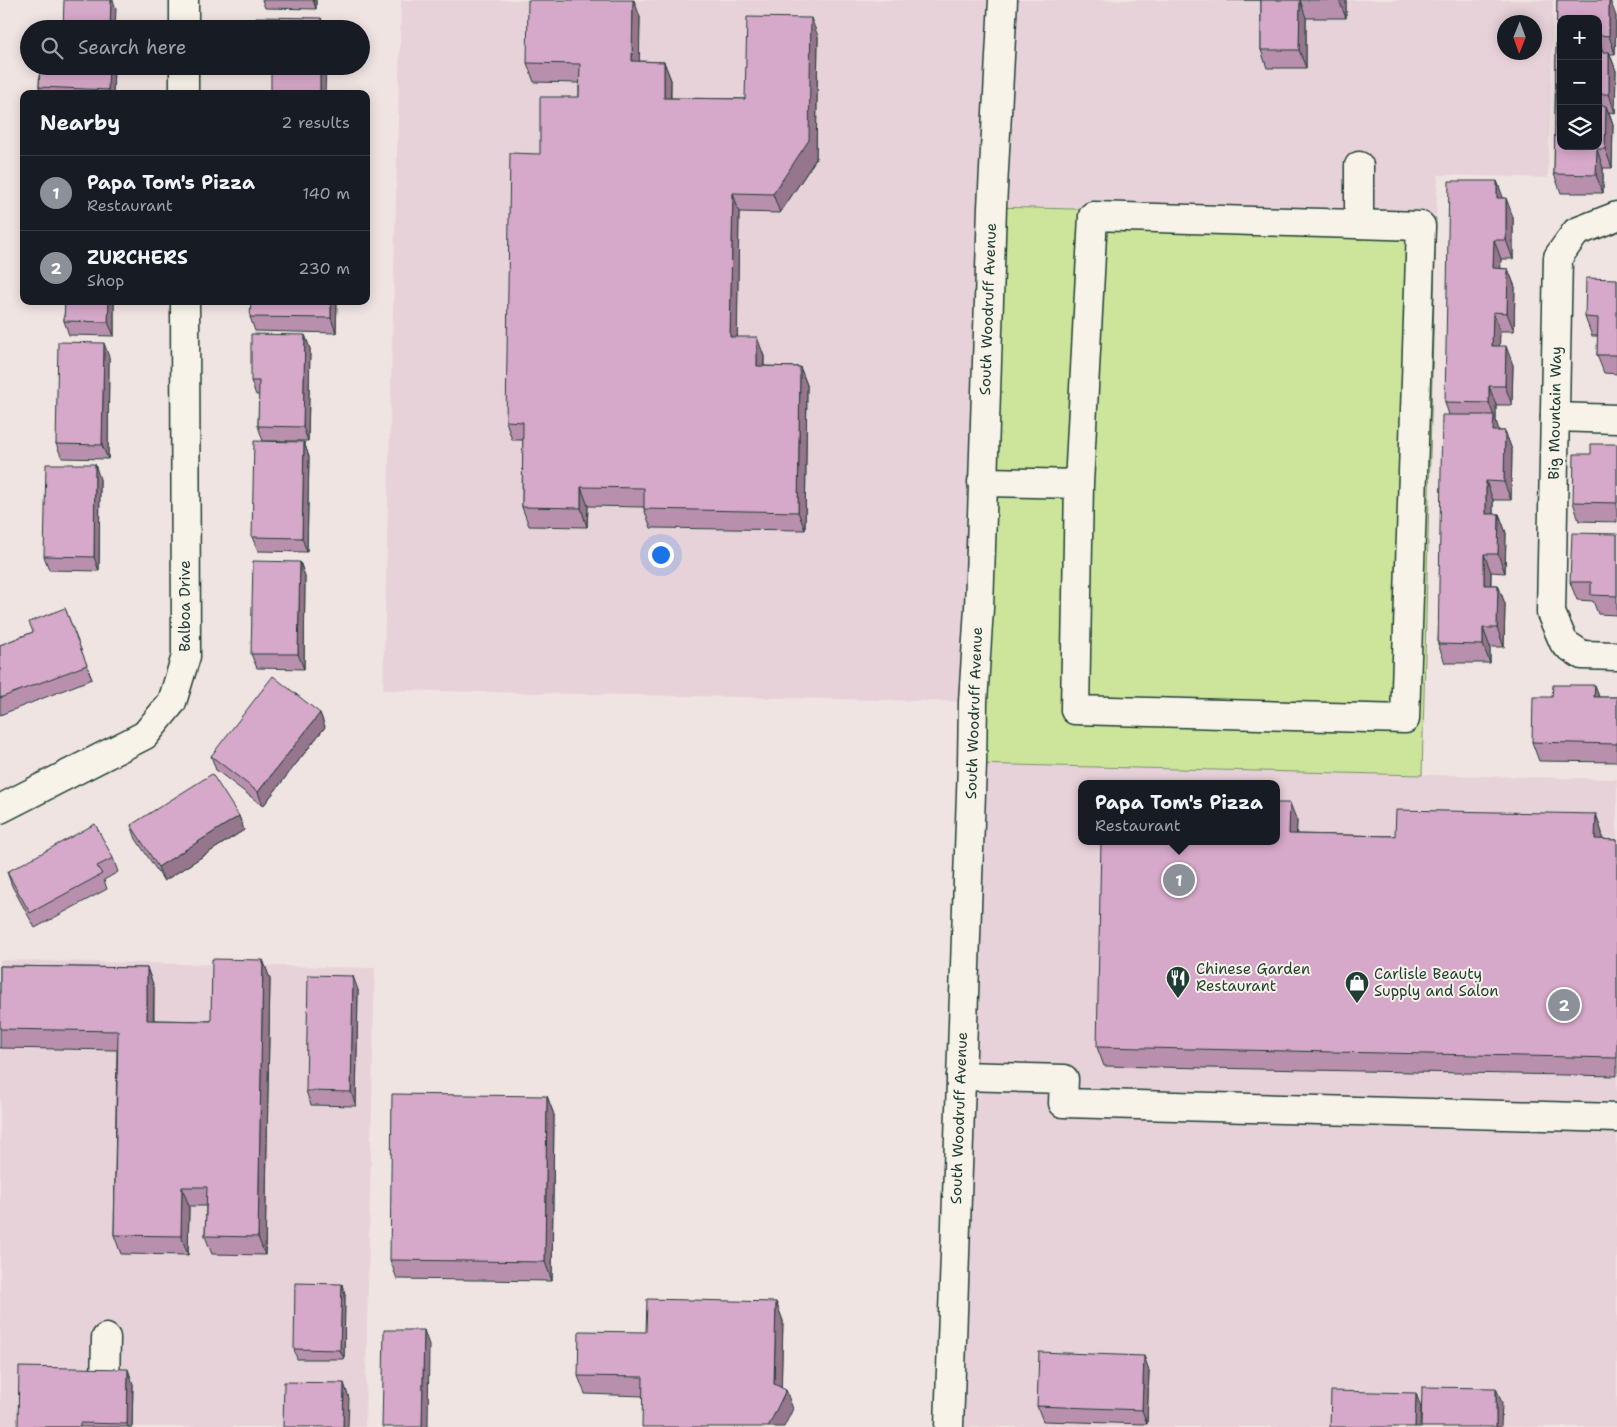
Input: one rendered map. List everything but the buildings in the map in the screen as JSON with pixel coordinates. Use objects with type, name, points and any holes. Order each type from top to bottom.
[{"type":"main road","points":[[184,0],[184,20]]},
{"type":"main road","name":"South Woodruff Avenue","points":[[949,1427],[973,702],[992,207],[1003,0]]},
{"type":"main road","points":[[184,75],[184,90]]},
{"type":"main road","points":[[1359,224],[1360,166]]},
{"type":"main road","points":[[1092,216],[1421,226],[1405,719],[1075,710],[1079,484],[1092,216]]},
{"type":"main road","name":"Big Mountain Way","points":[[1617,216],[1576,232],[1558,257],[1552,613],[1564,643],[1582,655],[1617,656]]},
{"type":"main road","name":"Balboa Drive","points":[[0,809],[145,735],[172,702],[186,656],[185,305]]},
{"type":"main road","points":[[1555,417],[1617,418]]},
{"type":"main road","points":[[982,482],[1079,484]]},
{"type":"main road","points":[[961,1076],[1064,1079],[1063,1103],[1617,1118]]},
{"type":"main road","points":[[105,1383],[106,1338]]},
{"type":"shaded area","points":[[401,0],[1553,0],[1548,178],[1438,175],[1436,218],[992,207],[973,702],[383,690]]},
{"type":"shaded area","points":[[972,764],[1617,779],[1617,1427],[949,1427]]},
{"type":"shaded area","points":[[0,960],[375,968],[365,1427],[0,1427]]},
{"type":"green space","points":[[992,207],[1436,218],[1422,775],[972,764]]},
{"type":"place","name":"Papa Tom's Pizza","points":[[1179,880]]},
{"type":"place","name":"Chinese Garden Restaurant","points":[[1178,999]]},
{"type":"place","name":"Carlisle Beauty Supply and Salon","points":[[1357,1004]]},
{"type":"place","name":"ZURCHERS","points":[[1564,1005]]}]
